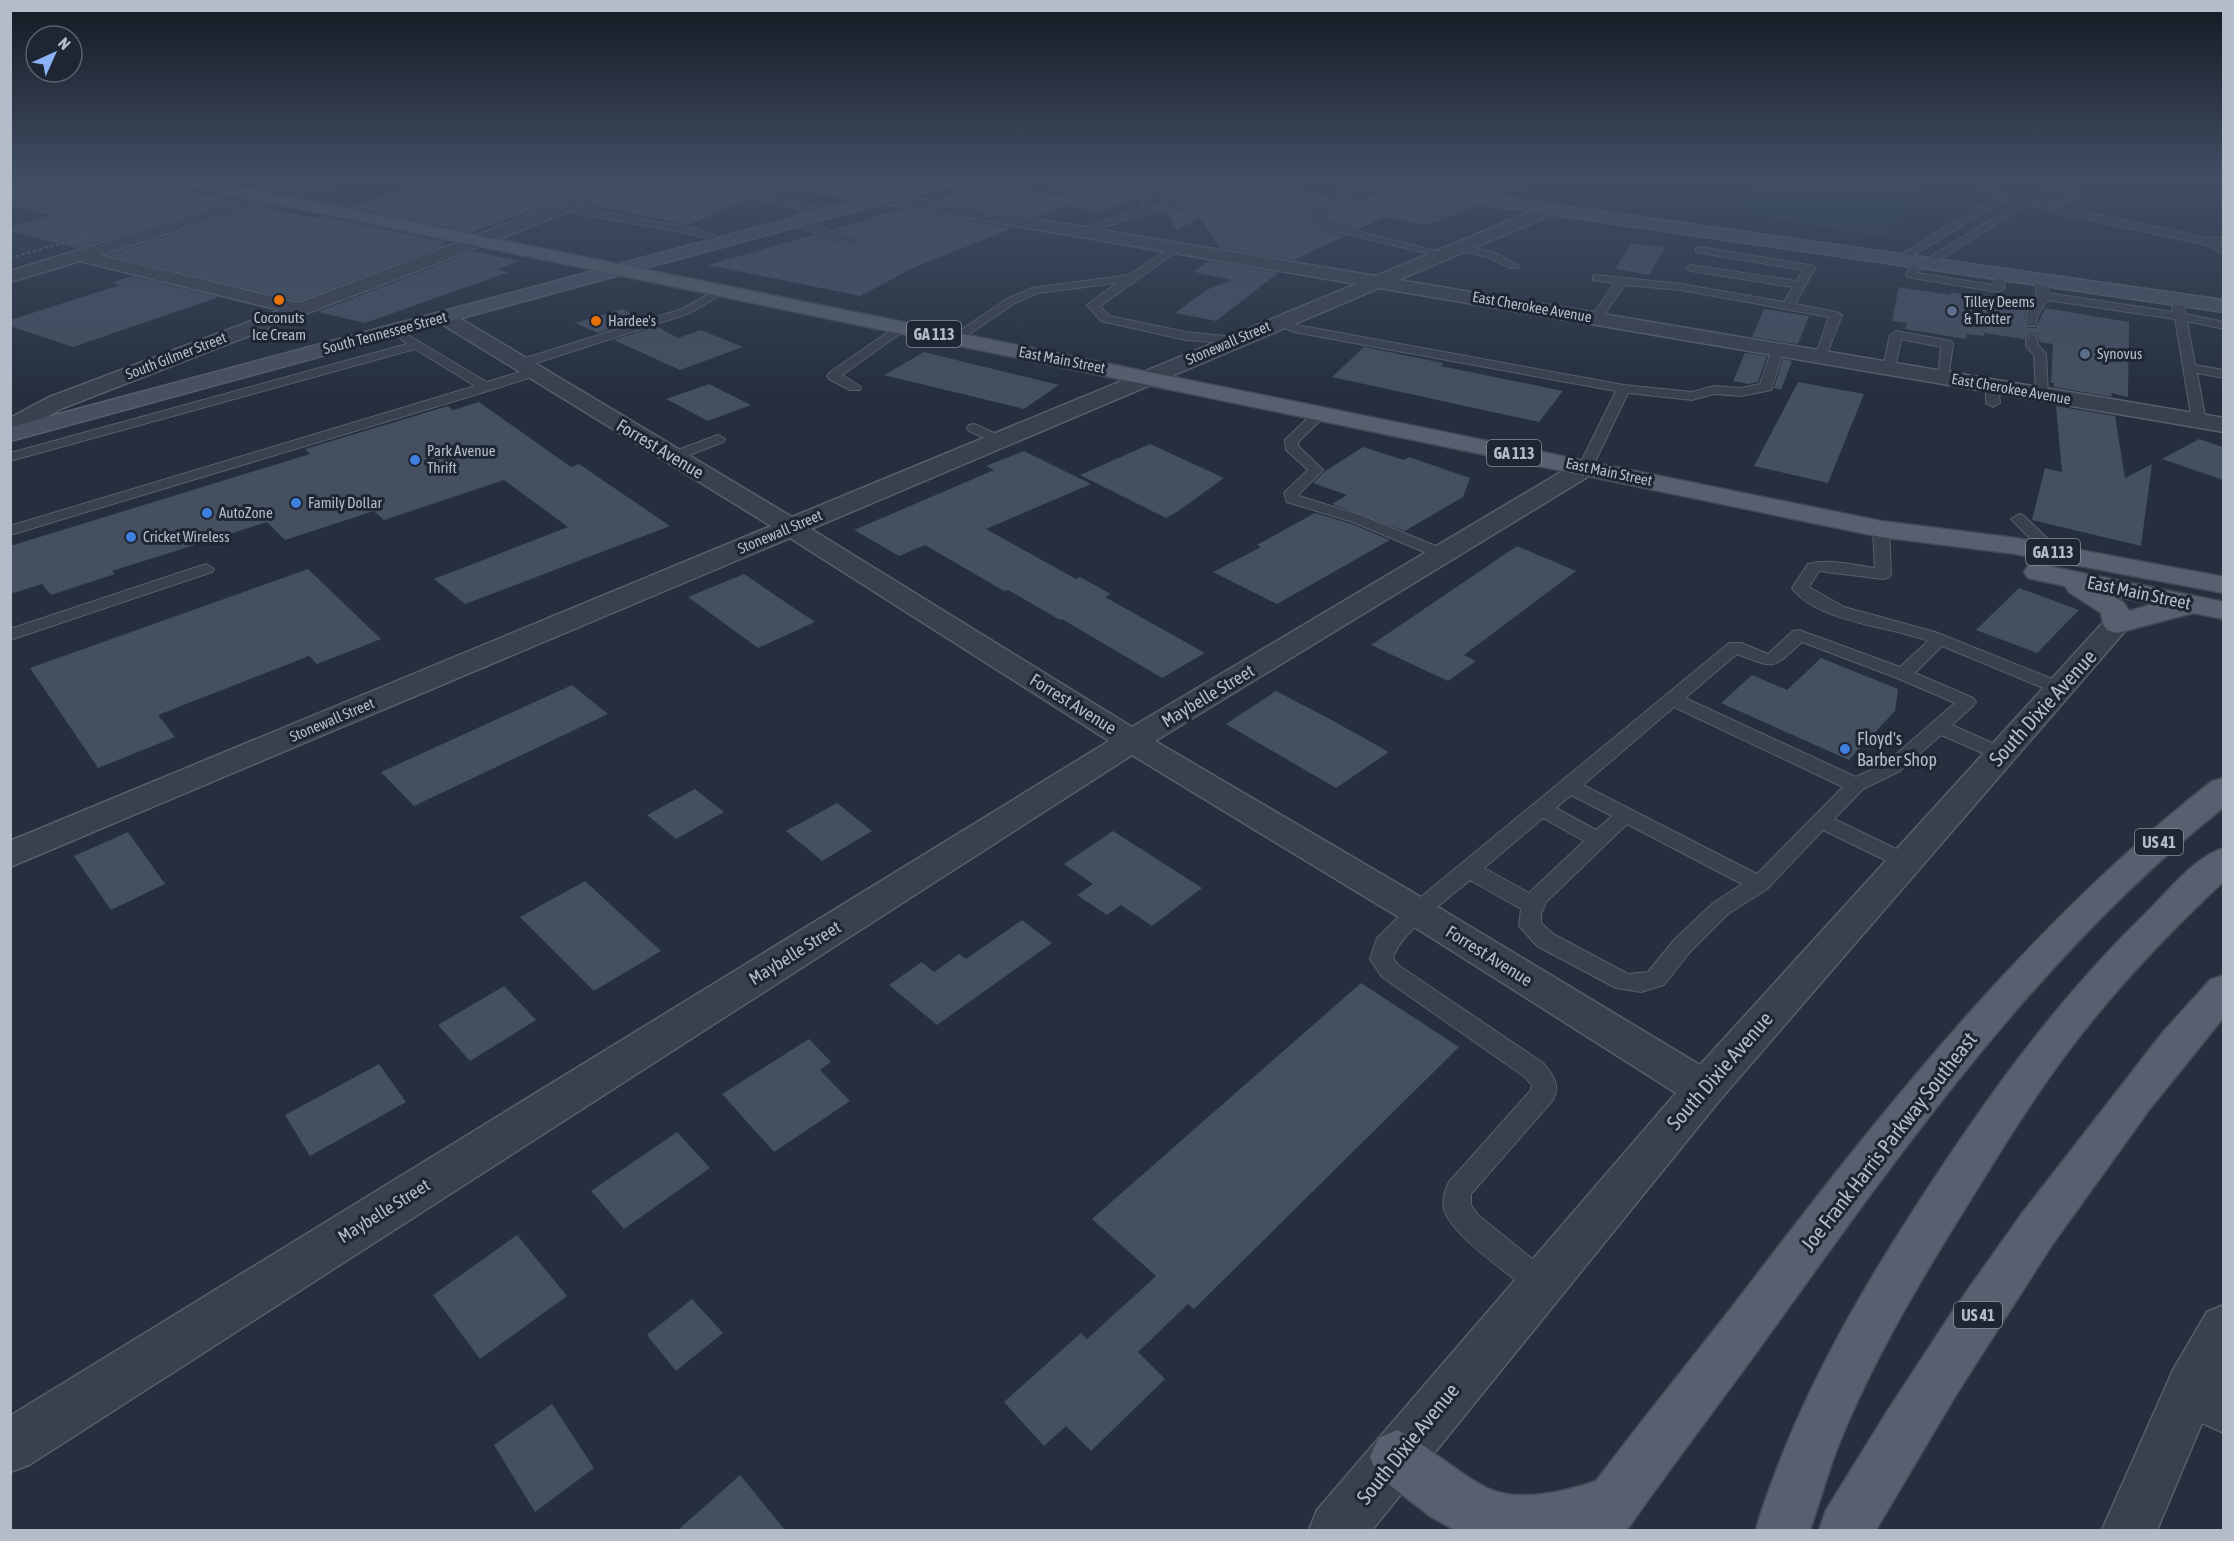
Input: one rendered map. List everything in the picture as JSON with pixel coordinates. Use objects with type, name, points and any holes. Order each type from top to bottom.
[{"type":"main road","name":"East Main Street","points":[[533,251],[1881,529],[1944,552],[2187,577],[2223,585]]},
{"type":"main road","name":"South Tennessee Street","points":[[11,432],[693,251]]},
{"type":"main road","points":[[1850,251],[2001,273],[2041,287],[2178,307],[2223,306]]},
{"type":"main road","points":[[2054,564],[2084,588],[2107,602],[2114,609],[2117,624],[2153,613],[2217,611]]},
{"type":"main road","name":"East Main Street","points":[[2054,564],[2217,611]]},
{"type":"main road","points":[[2187,577],[2223,570]]},
{"type":"main road","name":"Joe Frank Harris Parkway Southeast","points":[[1604,1516],[1701,1390],[1837,1204],[1961,1049],[2035,964],[2098,900],[2159,841],[2223,789]]},
{"type":"main road","points":[[1783,1530],[1819,1426],[1860,1341],[1906,1262],[1979,1149],[2049,1046],[2094,991],[2179,901],[2223,860]]},
{"type":"main road","name":"US 41","points":[[1846,1530],[1903,1431],[2055,1201],[2174,1046],[2223,990]]},
{"type":"main road","points":[[1397,1456],[1460,1506],[1503,1524],[1545,1525],[1581,1515],[1604,1516]]},
{"type":"street","points":[[10,277],[98,251]]},
{"type":"street","name":"South Gilmer Street","points":[[11,432],[55,403],[452,251]]},
{"type":"street","name":"East Cherokee Avenue","points":[[1199,251],[1778,349],[1823,349],[1889,368],[1944,377],[1992,394],[2042,394],[2223,425]]},
{"type":"street","name":"Stonewall Street","points":[[10,855],[1449,251]]},
{"type":"street","points":[[82,256],[300,309]]},
{"type":"street","name":"Forrest Avenue","points":[[444,317],[791,527],[1132,741],[1418,912],[1704,1089]]},
{"type":"street","name":"Maybelle Street","points":[[10,1446],[1132,741],[1585,468]]},
{"type":"street","name":"South Dixie Avenue","points":[[1337,1530],[1704,1089],[1904,861],[2117,624]]},
{"type":"street","points":[[2129,1530],[2207,1398],[2223,1328]]},
{"type":"lane","points":[[1171,251],[1093,306],[1105,319],[1186,336],[1234,341]]},
{"type":"lane","points":[[1423,251],[1439,255]]},
{"type":"lane","points":[[1474,251],[1494,256],[1514,266]]},
{"type":"lane","points":[[1681,287],[1700,251]]},
{"type":"lane","points":[[1706,251],[1810,268],[1788,306]]},
{"type":"lane","points":[[1917,260],[1929,251]]},
{"type":"lane","points":[[1917,260],[1934,251]]},
{"type":"lane","points":[[1691,268],[1800,285]]},
{"type":"lane","points":[[954,338],[1011,300],[1036,290],[1133,278]]},
{"type":"lane","points":[[1597,278],[1681,287],[1836,315],[1823,349]]},
{"type":"lane","points":[[1596,318],[1622,281]]},
{"type":"lane","points":[[2031,324],[2041,287]]},
{"type":"lane","points":[[10,531],[486,387],[527,368],[686,311],[720,291]]},
{"type":"lane","points":[[2178,307],[2223,326]]},
{"type":"lane","points":[[2178,307],[2199,421]]},
{"type":"lane","points":[[1279,322],[1304,329],[1624,389],[1692,396],[1714,390],[1741,392],[1766,387],[1778,349]]},
{"type":"lane","points":[[855,387],[833,376],[901,327]]},
{"type":"lane","points":[[393,330],[486,387]]},
{"type":"lane","points":[[1889,368],[1896,335],[1916,338],[1947,344],[1944,377]]},
{"type":"lane","points":[[2032,339],[2032,346],[2040,354],[2042,394]]},
{"type":"lane","points":[[10,456],[416,345]]},
{"type":"lane","points":[[2189,368],[2223,374]]},
{"type":"lane","points":[[251,369],[270,385]]},
{"type":"lane","points":[[189,386],[208,402]]},
{"type":"lane","points":[[1585,468],[1624,389]]},
{"type":"lane","points":[[112,406],[126,425]]},
{"type":"lane","points":[[1321,413],[1292,440],[1291,447],[1316,470],[1291,493],[1292,499],[1358,519],[1442,554]]},
{"type":"lane","points":[[974,428],[998,440]]},
{"type":"lane","points":[[11,432],[27,452]]},
{"type":"lane","points":[[672,457],[718,440]]},
{"type":"lane","points":[[2019,519],[2054,564]]},
{"type":"lane","points":[[1881,529],[1882,574],[1827,566],[1814,567],[1800,588],[1812,599],[1857,617],[1910,629],[2059,688]]},
{"type":"lane","points":[[10,635],[206,569]]},
{"type":"lane","points":[[1541,1283],[1469,1225],[1457,1208],[1458,1190],[1544,1093],[1544,1082],[1534,1070],[1390,971],[1381,959],[1385,944],[1418,912],[1540,808],[1736,647],[1771,661],[1799,635],[1903,674],[1968,702],[1893,767],[1857,784],[1760,884],[1720,909],[1682,946],[1656,979],[1641,983],[1624,982],[1545,939],[1530,926],[1537,898],[1625,815]]},
{"type":"lane","points":[[1903,674],[1939,640]]},
{"type":"lane","points":[[1672,699],[1857,784]]},
{"type":"lane","points":[[1940,727],[2001,754]]},
{"type":"lane","points":[[1568,785],[1760,884]]},
{"type":"lane","points":[[1540,808],[1598,840]]},
{"type":"lane","points":[[1821,821],[1904,861]]},
{"type":"lane","points":[[1468,869],[1534,906]]},
{"type":"building","points":[[121,251],[430,251],[299,301],[108,255]]},
{"type":"building","points":[[474,251],[519,261],[497,270],[509,272],[365,323],[318,312]]},
{"type":"building","points":[[757,251],[956,251],[913,268],[860,296],[708,265]]},
{"type":"building","points":[[1238,251],[1313,251],[1294,260]]},
{"type":"building","points":[[1627,251],[1663,251],[1649,275],[1615,269]]},
{"type":"building","points":[[1209,261],[1278,273],[1216,321],[1175,313],[1206,290],[1232,280],[1194,272]]},
{"type":"building","points":[[132,276],[219,297],[73,347],[10,326],[10,320],[120,285],[111,283]]},
{"type":"building","points":[[1899,287],[1951,295],[1951,292],[2029,306],[2024,315],[2027,328],[2036,328],[2045,308],[2129,322],[2128,397],[2111,393],[2112,397],[2054,387],[2054,383],[2051,383],[2053,344],[2040,342],[2037,334],[2031,333],[2024,339],[1984,333],[1984,336],[1967,334],[1966,339],[1905,329],[1907,323],[1892,321]]},
{"type":"building","points":[[622,309],[642,319],[598,333],[575,323]]},
{"type":"building","points":[[1764,309],[1809,316],[1798,344],[1752,337]]},
{"type":"building","points":[[656,326],[678,338],[701,330],[743,347],[680,370],[614,340]]},
{"type":"building","points":[[1364,347],[1443,363],[1441,366],[1563,391],[1539,422],[1332,377]]},
{"type":"building","points":[[924,352],[1059,385],[1024,409],[884,375]]},
{"type":"building","points":[[1745,353],[1767,356],[1758,382],[1749,384],[1733,381]]},
{"type":"building","points":[[1783,359],[1792,361],[1781,390],[1774,388]]},
{"type":"building","points":[[1798,382],[1864,394],[1828,483],[1754,466]]},
{"type":"building","points":[[709,384],[751,405],[708,421],[666,399]]},
{"type":"building","points":[[479,402],[571,467],[579,464],[670,526],[465,604],[434,579],[568,527],[504,480],[384,520],[374,511],[285,540],[267,522],[112,571],[115,574],[51,595],[42,584],[10,594],[10,546],[310,454],[305,449],[448,406],[453,410]]},
{"type":"building","points":[[2056,406],[2115,416],[2125,478],[2152,464],[2141,546],[2032,520],[2045,468],[2062,472]]},
{"type":"building","points":[[2199,439],[2223,447],[2223,480],[2162,459]]},
{"type":"building","points":[[1150,444],[1224,478],[1166,518],[1080,475]]},
{"type":"building","points":[[1363,447],[1404,460],[1409,457],[1470,478],[1463,497],[1405,531],[1332,504],[1347,495],[1313,483],[1324,472]]},
{"type":"building","points":[[1024,451],[1091,484],[986,529],[1076,579],[1080,577],[1111,594],[1105,597],[1205,653],[1162,678],[1062,619],[1060,620],[1008,590],[1004,591],[925,545],[899,556],[854,530],[994,470],[986,466]]},
{"type":"building","points":[[1315,513],[1352,524],[1390,540],[1277,604],[1213,572],[1261,547],[1257,545]]},
{"type":"building","points":[[1517,546],[1576,571],[1464,655],[1476,661],[1448,681],[1371,645]]},
{"type":"building","points":[[308,569],[381,639],[317,664],[309,656],[158,715],[175,737],[98,768],[30,668]]},
{"type":"building","points":[[744,574],[815,622],[758,648],[688,597]]},
{"type":"building","points":[[2019,588],[2079,610],[2037,653],[1976,630]]},
{"type":"building","points":[[1821,658],[1898,689],[1895,711],[1849,760],[1721,703],[1752,675],[1787,690]]},
{"type":"building","points":[[572,685],[608,714],[414,806],[381,772]]},
{"type":"building","points":[[1276,691],[1389,752],[1336,788],[1226,724]]},
{"type":"building","points":[[695,789],[724,812],[676,839],[647,815]]},
{"type":"building","points":[[837,803],[872,831],[822,861],[786,831]]},
{"type":"building","points":[[1113,831],[1202,888],[1152,926],[1121,905],[1107,915],[1077,895],[1093,884],[1064,864]]},
{"type":"building","points":[[128,832],[165,884],[111,910],[74,856]]},
{"type":"building","points":[[585,881],[661,951],[594,991],[520,917]]},
{"type":"building","points":[[1022,920],[1052,943],[937,1025],[889,985],[922,962],[934,972],[959,954],[966,959]]},
{"type":"building","points":[[1361,983],[1459,1047],[1194,1309],[1188,1304],[1138,1352],[1165,1379],[1091,1451],[1066,1426],[1044,1446],[1004,1402],[1081,1333],[1087,1339],[1156,1276],[1092,1219]]},
{"type":"building","points":[[504,986],[536,1020],[470,1061],[438,1025]]},
{"type":"building","points":[[809,1039],[831,1062],[820,1070],[850,1101],[774,1152],[722,1094]]},
{"type":"building","points":[[379,1064],[406,1102],[310,1156],[285,1115]]},
{"type":"building","points":[[677,1132],[710,1168],[624,1229],[591,1191]]},
{"type":"building","points":[[517,1235],[567,1296],[480,1359],[433,1295]]},
{"type":"building","points":[[692,1299],[723,1333],[676,1371],[647,1335]]},
{"type":"building","points":[[552,1404],[594,1468],[535,1512],[494,1445]]},
{"type":"building","points":[[740,1475],[785,1530],[678,1530]]},
{"type":"railway","points":[[10,258],[35,251]]},
{"type":"place","name":"Coconuts Ice Cream","points":[[279,300]]},
{"type":"place","name":"Tilley Deems & Trotter","points":[[1952,311]]},
{"type":"place","name":"Hardee's","points":[[596,321]]},
{"type":"place","name":"Synovus","points":[[2085,354]]},
{"type":"place","name":"Park Avenue Thrift","points":[[415,460]]},
{"type":"place","name":"Family Dollar","points":[[296,503]]},
{"type":"place","name":"AutoZone","points":[[207,513]]},
{"type":"place","name":"Cricket Wireless","points":[[131,537]]},
{"type":"place","name":"Floyd's Barber Shop","points":[[1845,749]]}]
